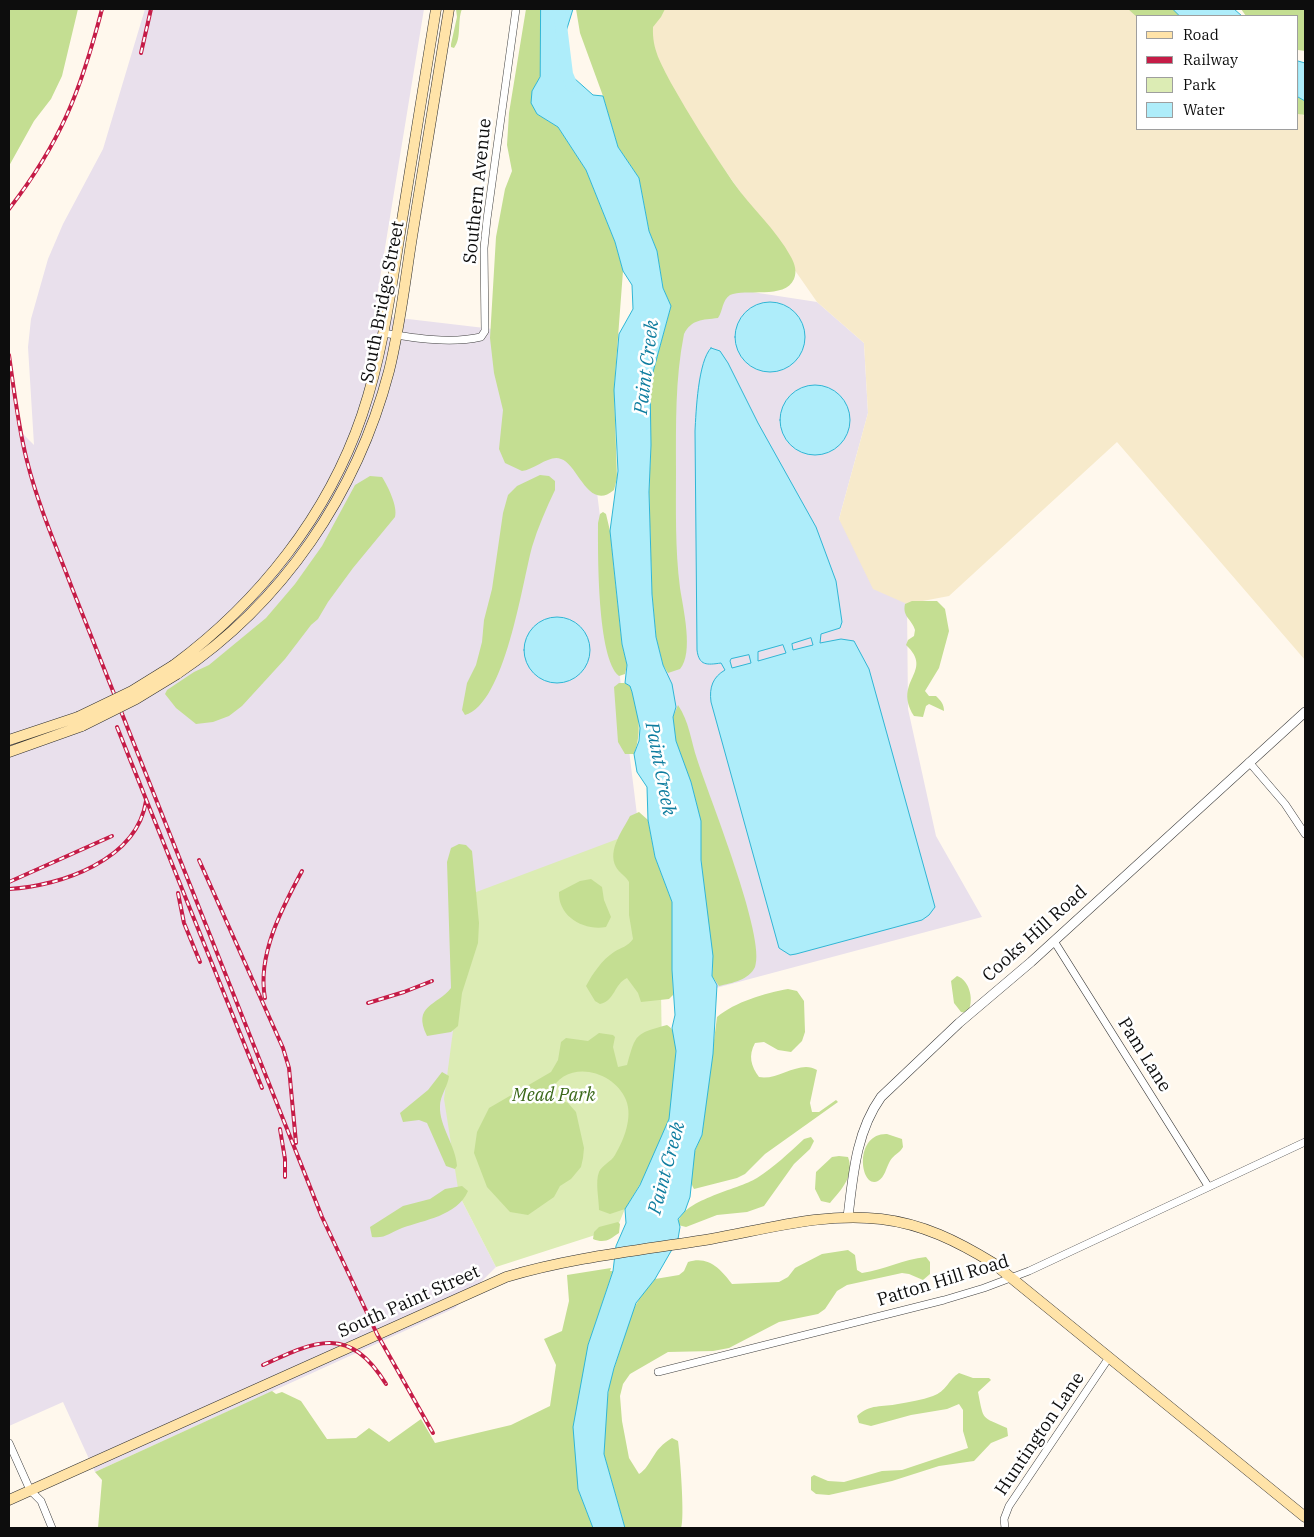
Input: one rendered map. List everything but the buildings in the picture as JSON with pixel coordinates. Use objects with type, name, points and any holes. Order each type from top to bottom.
[{"type":"main road","name":"South Bridge Street","points":[[176,670],[246,602],[278,566],[314,515],[340,468],[359,423],[371,387],[383,332],[436,9]]},
{"type":"main road","name":"South Bridge Street","points":[[9,752],[80,722],[132,692],[176,670],[233,631],[289,573],[320,529],[350,478],[364,444],[379,406],[397,335],[449,9]]},
{"type":"main road","name":"South Bridge Street","points":[[9,740],[80,722]]},
{"type":"main road","name":"South Paint Street","points":[[9,1500],[494,1281],[528,1270],[588,1258],[848,1217],[897,1221],[946,1236],[993,1263],[1108,1359],[1305,1517]]},
{"type":"street","name":"Southern Avenue","points":[[383,332],[429,339],[472,339],[481,337],[484,331],[484,248],[516,9]]},
{"type":"street","name":"Cooks Hill Road","points":[[848,1217],[860,1138],[873,1108],[881,1096],[959,1022],[1054,941],[1305,712]]},
{"type":"street","points":[[1249,762],[1285,804],[1305,834]]},
{"type":"street","name":"Pam Lane","points":[[1054,941],[1208,1186]]},
{"type":"street","name":"Patton Hill Road","points":[[658,1372],[944,1300],[984,1288],[1029,1271],[1305,1142]]},
{"type":"street","name":"Huntington Lane","points":[[1005,1528],[1004,1519],[1009,1506],[1108,1359]]},
{"type":"street","points":[[9,1443],[30,1490],[41,1501],[52,1528]]},
{"type":"shaded area","points":[[145,9],[424,9],[374,315],[578,339],[639,831],[459,1195],[496,1267],[455,1308],[95,1472],[63,1402],[9,1426],[9,375],[18,429],[34,445],[28,347],[31,319],[48,259],[63,224],[103,149]]},
{"type":"shaded area","points":[[653,9],[1160,9],[1136,15],[1136,130],[1299,130],[1299,113],[1305,116],[1305,660],[1117,442],[949,596],[907,604],[873,589],[839,519],[868,413],[864,343],[817,302],[667,87],[647,39]]},
{"type":"shaded area","points":[[739,290],[817,302],[864,343],[868,413],[839,519],[907,604],[908,709],[936,836],[982,917],[716,988],[671,733],[657,533],[679,306]]},
{"type":"green space","points":[[9,9],[78,9],[62,76],[51,99],[34,121],[9,166]]},
{"type":"green space","points":[[456,9],[462,9],[458,39],[454,48],[451,47],[451,44],[457,17]]},
{"type":"green space","points":[[526,9],[541,9],[540,77],[532,91],[537,114],[558,127],[586,170],[615,242],[623,271],[614,390],[617,478],[614,490],[605,495],[597,495],[590,491],[573,469],[561,459],[547,460],[522,471],[505,463],[499,449],[503,410],[494,373],[490,338],[496,237],[505,189],[512,171],[507,145],[509,113]]},
{"type":"green space","points":[[576,9],[665,9],[653,27],[653,35],[658,56],[671,83],[717,158],[740,192],[778,237],[794,262],[795,268],[794,279],[789,285],[774,291],[730,295],[725,300],[718,318],[694,323],[690,325],[684,334],[677,402],[676,514],[678,573],[687,642],[684,662],[680,669],[668,673],[663,665],[656,637],[652,594],[649,492],[651,445],[650,383],[671,306],[663,288],[657,251],[649,231],[639,178],[618,147],[603,96],[580,33]]},
{"type":"green space","points":[[1128,9],[1173,9],[1179,15],[1136,15]]},
{"type":"green space","points":[[1241,9],[1305,9],[1305,51],[1299,50],[1299,15],[1245,15]]},
{"type":"green space","points":[[1299,98],[1305,101],[1305,115],[1299,114]]},
{"type":"green space","points":[[540,475],[549,476],[555,481],[555,490],[542,518],[532,547],[510,641],[491,689],[479,706],[465,715],[462,710],[467,683],[476,665],[482,642],[484,620],[492,589],[503,513],[508,495],[517,486]]},
{"type":"green space","points":[[370,476],[382,477],[394,502],[395,517],[353,568],[318,619],[242,706],[229,716],[213,722],[196,724],[176,708],[165,694],[167,690],[194,672],[209,665],[266,618],[295,584],[322,546],[355,485]]},
{"type":"green space","points":[[603,512],[606,514],[610,531],[622,644],[627,665],[625,674],[619,676],[612,666],[606,649],[600,604],[598,523],[600,514]]},
{"type":"green space","points":[[912,601],[937,601],[945,609],[949,631],[939,668],[925,691],[929,696],[936,696],[941,701],[944,711],[929,704],[926,706],[923,717],[914,716],[909,704],[908,694],[916,662],[914,654],[906,645],[908,640],[914,636],[915,630],[904,608],[905,604]]},
{"type":"green space","points":[[619,683],[625,683],[630,686],[637,711],[639,728],[634,754],[625,754],[618,742],[614,687]]},
{"type":"green space","points":[[678,705],[687,724],[697,759],[735,866],[753,928],[756,951],[755,967],[744,978],[719,986],[712,976],[713,966],[701,859],[701,821],[691,782],[676,741],[673,717]]},
{"type":"green space","points":[[639,812],[648,820],[655,857],[672,902],[673,995],[669,999],[641,1002],[638,993],[627,978],[619,984],[609,1000],[600,1004],[595,1001],[586,986],[606,959],[633,939],[629,915],[629,882],[616,867],[613,854],[617,840],[630,816]]},
{"type":"green space","name":"Mead Park","points":[[639,831],[660,929],[663,1117],[617,1228],[496,1267],[459,1195],[444,1099],[471,894]]},
{"type":"green space","points":[[459,844],[466,845],[472,851],[479,923],[478,943],[462,993],[458,1026],[451,1032],[427,1036],[422,1018],[424,1012],[451,988],[447,862],[451,848]]},
{"type":"green space","points":[[591,879],[602,887],[604,900],[611,917],[606,927],[597,928],[581,924],[567,915],[560,901],[559,892],[580,881]]},
{"type":"green space","points":[[957,976],[965,982],[970,992],[971,1003],[967,1013],[961,1012],[954,1003],[951,981]]},
{"type":"green space","points":[[788,989],[797,991],[804,1001],[805,1032],[802,1041],[791,1052],[778,1050],[764,1042],[755,1043],[751,1057],[754,1069],[759,1077],[766,1077],[796,1068],[810,1067],[817,1070],[810,1103],[812,1112],[819,1112],[836,1100],[838,1102],[765,1154],[745,1174],[737,1178],[694,1189],[690,1176],[694,1154],[702,1135],[717,1017],[732,1007],[751,999]]},
{"type":"green space","points":[[667,1025],[671,1028],[676,1042],[674,1092],[671,1113],[656,1155],[625,1209],[610,1214],[599,1210],[597,1186],[599,1172],[615,1155],[622,1142],[628,1121],[626,1100],[611,1081],[601,1075],[577,1072],[567,1075],[557,1082],[550,1093],[553,1097],[568,1103],[576,1112],[584,1148],[581,1167],[571,1179],[560,1186],[554,1197],[528,1215],[510,1212],[487,1187],[474,1153],[477,1132],[489,1108],[551,1072],[558,1060],[561,1042],[566,1038],[588,1041],[599,1033],[613,1035],[615,1037],[613,1047],[618,1067],[627,1065],[638,1036]]},
{"type":"green space","points":[[442,1072],[449,1076],[440,1102],[440,1114],[456,1158],[457,1166],[455,1169],[446,1166],[427,1123],[419,1120],[403,1122],[400,1113],[428,1090]]},
{"type":"green space","points":[[887,1134],[902,1139],[903,1147],[891,1159],[882,1177],[878,1181],[872,1182],[864,1170],[864,1151],[869,1142],[876,1136]]},
{"type":"green space","points":[[811,1137],[814,1141],[810,1149],[794,1164],[764,1206],[747,1212],[717,1215],[686,1227],[678,1225],[681,1216],[698,1202],[757,1178],[804,1139]]},
{"type":"green space","points":[[832,1157],[848,1157],[850,1164],[846,1182],[830,1203],[821,1201],[815,1189],[816,1172]]},
{"type":"green space","points":[[462,1186],[468,1191],[463,1199],[448,1212],[384,1236],[372,1237],[370,1227],[403,1206],[430,1199],[445,1189]]},
{"type":"green space","points":[[618,1222],[620,1224],[619,1233],[604,1241],[593,1239],[594,1232],[599,1227]]},
{"type":"green space","points":[[848,1250],[855,1255],[857,1270],[862,1273],[926,1257],[930,1262],[930,1274],[923,1280],[902,1273],[847,1285],[837,1291],[825,1309],[818,1314],[779,1322],[729,1348],[713,1351],[668,1352],[630,1374],[623,1384],[620,1396],[622,1421],[629,1458],[639,1474],[647,1467],[665,1442],[672,1438],[678,1441],[682,1522],[681,1528],[625,1528],[604,1454],[606,1409],[610,1381],[633,1310],[642,1294],[655,1279],[679,1275],[684,1271],[688,1262],[695,1260],[702,1260],[713,1265],[732,1284],[779,1282],[788,1277],[795,1268],[822,1254]]},
{"type":"green space","points":[[611,1268],[610,1271],[613,1271],[588,1345],[578,1489],[593,1528],[98,1528],[102,1480],[95,1472],[272,1391],[276,1394],[282,1392],[301,1401],[327,1439],[356,1438],[369,1428],[389,1442],[421,1419],[435,1443],[511,1425],[550,1406],[556,1365],[544,1339],[562,1331],[569,1301],[567,1275]]},
{"type":"green space","points":[[959,1373],[973,1378],[989,1378],[991,1380],[978,1392],[981,1409],[985,1417],[1007,1428],[1008,1436],[991,1443],[974,1461],[939,1466],[892,1481],[829,1495],[816,1494],[811,1490],[811,1477],[814,1475],[828,1481],[844,1482],[882,1471],[902,1470],[968,1448],[963,1431],[963,1410],[959,1404],[947,1409],[911,1415],[871,1426],[859,1423],[857,1416],[866,1409],[911,1402],[933,1396],[941,1392]]},
{"type":"water","points":[[541,9],[573,9],[561,48],[565,70],[593,95],[603,96],[618,147],[639,178],[649,231],[657,251],[663,288],[671,306],[650,383],[651,445],[649,492],[652,594],[656,637],[663,665],[672,684],[676,707],[673,717],[676,741],[691,782],[701,821],[701,860],[713,956],[712,976],[717,985],[713,1054],[702,1135],[695,1150],[690,1197],[685,1211],[678,1219],[680,1227],[678,1239],[655,1279],[636,1303],[608,1392],[604,1454],[625,1528],[593,1528],[578,1489],[573,1427],[588,1345],[613,1271],[616,1246],[626,1223],[625,1209],[640,1185],[669,1119],[676,1051],[672,1028],[675,1015],[672,970],[672,902],[655,857],[648,820],[647,787],[637,772],[634,754],[639,741],[640,728],[630,686],[625,683],[627,665],[622,644],[610,531],[618,471],[614,390],[619,334],[633,309],[632,285],[623,271],[615,242],[586,170],[558,127],[537,114],[531,103],[532,91],[540,77]]},
{"type":"water","points":[[1173,9],[1234,9],[1241,15],[1179,15]]},
{"type":"water","points":[[1299,61],[1305,63],[1305,101],[1299,98]]},
{"type":"water","points":[[770,302],[783,305],[795,312],[802,324],[805,337],[802,350],[795,362],[783,369],[770,372],[757,369],[745,362],[738,350],[735,337],[738,324],[745,312],[757,305]]},
{"type":"water","points":[[711,348],[720,351],[728,363],[758,423],[816,527],[836,581],[842,622],[840,628],[821,634],[820,643],[841,639],[854,641],[869,669],[935,907],[922,920],[790,955],[779,948],[711,702],[713,683],[717,676],[725,670],[721,663],[708,664],[702,662],[697,650],[695,431],[698,387],[707,355]],"holes":[[[811,638],[813,645],[793,650],[792,644]],[[783,645],[786,653],[758,661],[758,652]],[[749,655],[751,663],[732,668],[731,659]]]},
{"type":"water","points":[[815,385],[828,388],[840,395],[847,407],[850,420],[847,433],[840,445],[828,452],[815,455],[802,452],[790,445],[783,433],[780,420],[783,407],[790,395],[802,388]]},
{"type":"water","points":[[557,617],[570,620],[580,627],[587,637],[590,650],[587,663],[580,673],[570,680],[557,683],[544,680],[534,673],[527,663],[524,650],[527,637],[534,627],[544,620]]},
{"type":"waterway","name":"Paint Creek","points":[[559,9],[567,74],[572,86]]},
{"type":"railway","points":[[9,209],[43,161],[56,138],[86,65],[102,9]]},
{"type":"railway","points":[[141,53],[151,9]]},
{"type":"railway","points":[[9,355],[19,421],[31,477],[72,588],[322,1217],[377,1334],[433,1433]]},
{"type":"railway","points":[[117,727],[262,1088]]},
{"type":"railway","points":[[9,889],[51,882],[94,866],[112,854],[128,839],[140,822],[146,801]]},
{"type":"railway","points":[[9,882],[112,836]]},
{"type":"railway","points":[[199,860],[283,1048],[289,1068],[296,1143]]},
{"type":"railway","points":[[265,998],[263,982],[268,949],[279,916],[302,871]]},
{"type":"railway","points":[[178,893],[184,923],[200,962]]},
{"type":"railway","points":[[368,1003],[432,981]]},
{"type":"railway","points":[[280,1129],[285,1159],[285,1177]]},
{"type":"railway","points":[[263,1365],[316,1344],[331,1343],[345,1345],[359,1353],[372,1365],[386,1384]]}]
